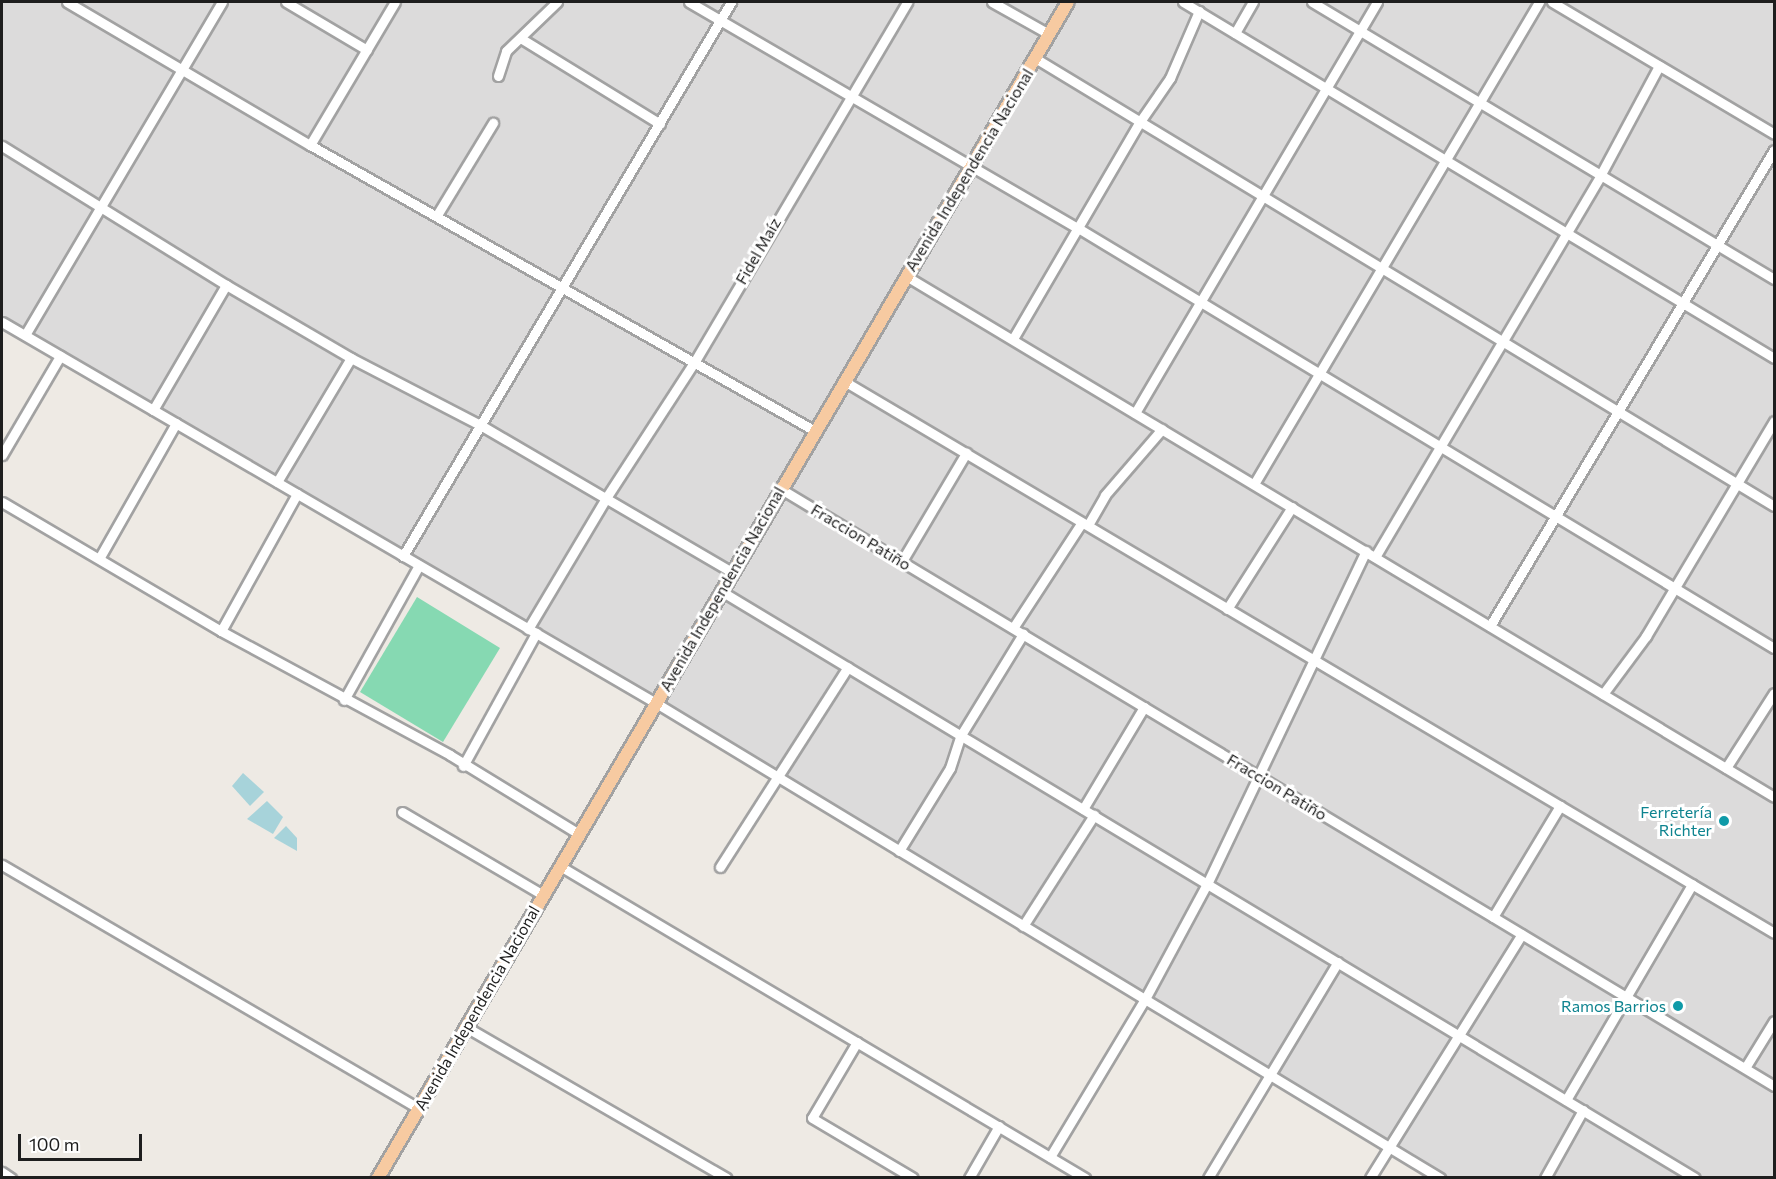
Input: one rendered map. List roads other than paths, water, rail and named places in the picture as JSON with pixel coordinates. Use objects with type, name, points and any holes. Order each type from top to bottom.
[{"type":"main road","name":"Avenida Independencia Nacional","points":[[378,1178],[1068,2]]},
{"type":"street","points":[[68,2],[310,145],[815,430]]},
{"type":"street","points":[[25,335],[222,2]]},
{"type":"street","points":[[286,2],[367,50]]},
{"type":"street","points":[[310,145],[395,2]]},
{"type":"street","points":[[498,76],[502,56],[522,39],[557,2]]},
{"type":"street","points":[[689,2],[1078,228],[1774,648]]},
{"type":"street","points":[[403,556],[565,288],[731,2]]},
{"type":"street","name":"Fidel Maíz","points":[[464,766],[532,631],[606,498],[695,361],[849,95],[907,2]]},
{"type":"street","points":[[992,2],[1049,34]]},
{"type":"street","points":[[1183,2],[1774,358]]},
{"type":"street","points":[[1235,33],[1253,2]]},
{"type":"street","points":[[1312,2],[1774,279]]},
{"type":"street","points":[[1134,412],[1263,198],[1377,2]]},
{"type":"street","points":[[1254,484],[1320,375],[1443,159],[1479,104],[1539,2]]},
{"type":"street","points":[[1551,2],[1774,135]]},
{"type":"street","points":[[1014,337],[1139,123],[1170,78],[1199,11]]},
{"type":"street","points":[[522,39],[660,124]]},
{"type":"street","points":[[1035,58],[1774,506]]},
{"type":"street","points":[[1375,557],[1504,342],[1600,176],[1659,66]]},
{"type":"street","points":[[436,215],[493,123]]},
{"type":"street","points":[[2,146],[226,285],[351,358],[482,426],[732,572]]},
{"type":"street","points":[[1490,626],[1719,246],[1774,150]]},
{"type":"street","points":[[906,276],[1014,337],[1162,429],[1774,797]]},
{"type":"street","points":[[153,410],[226,285]]},
{"type":"street","points":[[2,322],[656,703],[1440,1178]]},
{"type":"street","points":[[2,455],[60,356]]},
{"type":"street","points":[[277,482],[351,358]]},
{"type":"street","points":[[844,381],[1774,933]]},
{"type":"street","points":[[1602,694],[1628,664],[1774,421]]},
{"type":"street","points":[[100,557],[176,423]]},
{"type":"street","points":[[1013,628],[1105,495],[1162,429]]},
{"type":"street","points":[[902,561],[966,453]]},
{"type":"street","name":"Fraccion Patiño","points":[[781,489],[1774,1086]]},
{"type":"street","points":[[221,630],[297,494]]},
{"type":"street","points":[[2,502],[344,700],[450,755],[464,766],[579,834]]},
{"type":"street","points":[[1227,609],[1292,507]]},
{"type":"street","points":[[1050,1156],[1145,999],[1207,884],[1257,775],[1366,551]]},
{"type":"street","points":[[344,700],[419,565]]},
{"type":"street","points":[[721,591],[1695,1178]]},
{"type":"street","points":[[899,851],[950,768],[961,735],[1023,634]]},
{"type":"street","points":[[720,867],[848,667]]},
{"type":"street","points":[[1726,768],[1774,693]]},
{"type":"street","points":[[1083,809],[1144,707]]},
{"type":"street","points":[[1493,917],[1560,806]]},
{"type":"street","points":[[402,812],[543,896]]},
{"type":"street","points":[[1023,926],[1094,815]]},
{"type":"street","points":[[2,865],[418,1108]]},
{"type":"street","points":[[560,866],[1085,1178]]},
{"type":"street","points":[[1566,1100],[1692,884]]},
{"type":"street","points":[[1370,1178],[1522,934]]},
{"type":"street","points":[[1208,1178],[1338,962]]},
{"type":"street","points":[[1745,1068],[1774,1021]]},
{"type":"street","points":[[466,1027],[726,1178]]},
{"type":"street","points":[[857,1042],[812,1118],[913,1178]]},
{"type":"street","points":[[1545,1178],[1583,1110]]},
{"type":"street","points":[[969,1178],[999,1126]]},
{"type":"street","points":[[2,1172],[11,1178]]},
{"type":"water","points":[[243,773],[264,792],[250,806],[232,786]]},
{"type":"water","points":[[267,801],[283,817],[273,834],[247,819]]},
{"type":"water","points":[[286,826],[297,838],[297,851],[274,838]]},
{"type":"place","name":"Ferretería Richter","points":[[1724,821]]},
{"type":"place","name":"Ramos Barrios","points":[[1678,1006]]}]
